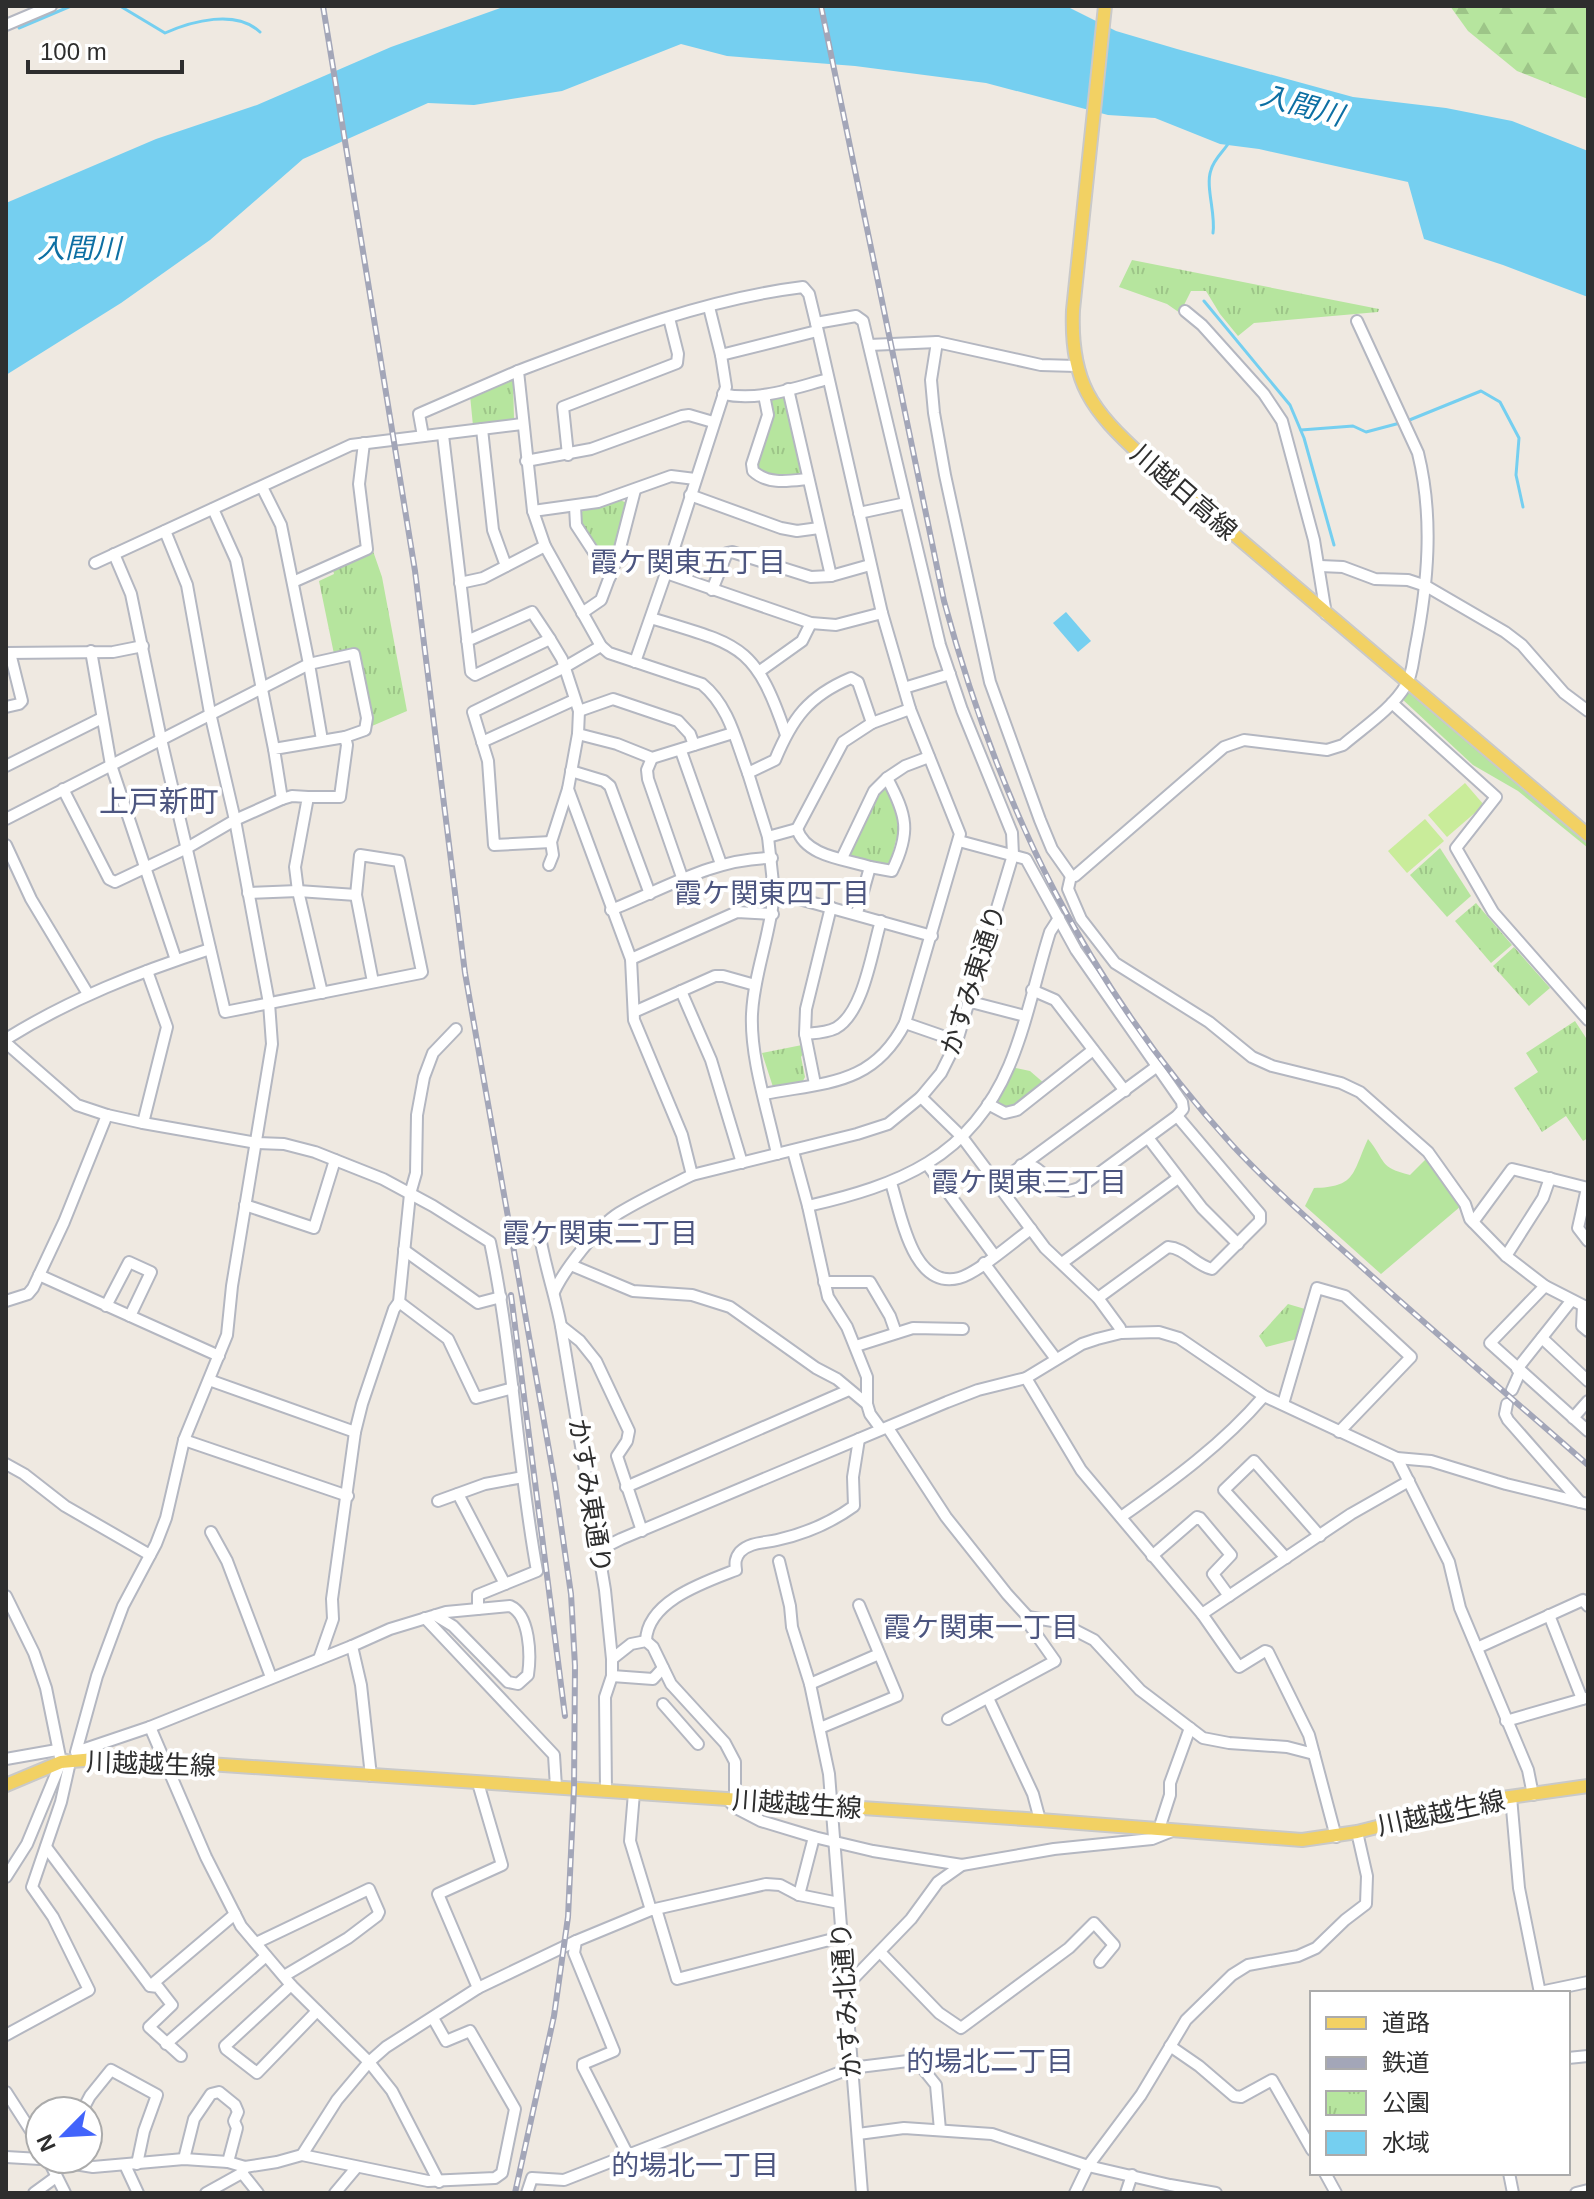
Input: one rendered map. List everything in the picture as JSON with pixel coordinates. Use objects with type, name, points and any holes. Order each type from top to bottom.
[{"type":"main road","name":"川越日高線","points":[[1105,6],[1072,327],[1076,366],[1099,411],[1124,441],[1588,835]]},
{"type":"main road","name":"川越越生線","points":[[6,1785],[66,1757],[164,1761],[1302,1840],[1336,1837],[1449,1807],[1588,1786]]},
{"type":"street","points":[[6,25],[51,6]]},
{"type":"street","points":[[423,436],[419,414],[598,340],[709,307],[803,287],[809,294],[882,613],[910,709],[959,828],[959,841],[905,1023],[896,1040],[861,1073],[841,1080],[764,1094]]},
{"type":"street","points":[[635,662],[726,380],[709,307]]},
{"type":"street","points":[[1185,311],[1202,325],[1264,394],[1282,421],[1320,566],[1326,614]]},
{"type":"street","points":[[721,355],[860,317],[869,345],[937,342],[1041,365],[1076,366]]},
{"type":"street","points":[[568,455],[563,407],[677,363],[678,354],[669,318]]},
{"type":"street","points":[[1071,876],[1075,876],[1224,747],[1244,740],[1335,749],[1392,703],[1408,684],[1426,586],[1429,545],[1425,484],[1418,453],[1357,321]]},
{"type":"street","points":[[937,342],[931,380],[934,413],[950,503],[990,682],[1052,849],[1071,876],[1068,889],[1081,919],[1115,963],[1209,1022],[1252,1057],[1272,1066],[1341,1083],[1360,1092],[1428,1152],[1465,1204],[1473,1222],[1506,1256],[1545,1286],[1585,1307],[1582,1326],[1588,1331]]},
{"type":"street","name":"かすみ東通り","points":[[606,1791],[605,1697],[612,1676],[612,1659],[599,1550],[554,1292],[571,1265],[615,1215],[692,1175],[888,1124],[921,1097],[941,1073],[957,1041],[1013,855],[1012,833],[977,749],[928,600],[869,345]]},
{"type":"street","points":[[518,371],[533,511],[545,546],[582,613],[601,646],[609,653],[702,684],[720,700],[748,773],[772,858],[773,914],[755,985],[753,1035],[777,1154]]},
{"type":"street","points":[[723,394],[742,398],[764,395],[828,379]]},
{"type":"street","points":[[788,389],[831,576]]},
{"type":"street","points":[[764,395],[768,415],[752,464],[753,471],[757,476],[773,481],[808,479]]},
{"type":"street","points":[[526,461],[591,449],[682,416],[713,422]]},
{"type":"street","points":[[95,563],[345,448],[364,443],[522,424]]},
{"type":"street","points":[[482,429],[493,530],[506,566]]},
{"type":"street","points":[[443,435],[471,672],[475,675],[550,639]]},
{"type":"street","points":[[293,582],[367,549],[359,484],[364,443]]},
{"type":"street","points":[[533,511],[598,502],[671,476],[695,479]]},
{"type":"street","points":[[262,487],[281,525],[322,740]]},
{"type":"street","points":[[582,613],[601,600],[635,490]]},
{"type":"street","points":[[690,495],[781,528],[797,531],[819,528]]},
{"type":"street","points":[[859,513],[906,503]]},
{"type":"street","points":[[575,506],[576,525],[610,577]]},
{"type":"street","points":[[213,509],[236,560],[282,799]]},
{"type":"street","points":[[6,1877],[27,1844],[66,1757],[123,1606],[166,1518],[184,1440],[228,1329],[232,1286],[272,1044],[269,1003],[187,585],[165,531]]},
{"type":"street","points":[[460,583],[483,578],[545,546]]},
{"type":"street","points":[[712,590],[723,558],[732,552],[798,574],[831,576],[870,565]]},
{"type":"street","points":[[114,554],[131,594],[161,739],[225,1012],[322,993],[422,972],[399,861],[359,856],[356,895],[373,982]]},
{"type":"street","points":[[1320,566],[1343,567],[1375,579],[1408,580],[1426,586],[1513,639],[1544,668],[1564,693],[1588,711]]},
{"type":"street","points":[[666,573],[811,623],[836,625],[882,613]]},
{"type":"street","points":[[467,641],[532,612],[565,667],[579,711],[578,734],[568,789],[551,842],[553,855],[549,865]]},
{"type":"street","points":[[651,618],[732,645],[750,660],[760,671],[770,691],[786,735]]},
{"type":"street","points":[[760,671],[802,641],[811,623]]},
{"type":"street","points":[[6,707],[22,701],[8,653],[113,652],[143,646]]},
{"type":"street","points":[[551,842],[494,845],[488,761],[473,712],[601,646]]},
{"type":"street","points":[[91,651],[111,765],[176,960]]},
{"type":"street","points":[[6,819],[309,664],[354,654],[367,718],[365,730],[345,737],[274,749]]},
{"type":"street","points":[[904,688],[950,674]]},
{"type":"street","points":[[748,773],[772,764],[786,735],[807,704],[851,678],[858,682],[872,723]]},
{"type":"street","points":[[579,711],[613,699],[678,721],[690,734],[694,745]]},
{"type":"street","points":[[482,742],[574,700]]},
{"type":"street","points":[[1392,703],[1496,797],[1456,848],[1493,912],[1588,1020]]},
{"type":"street","points":[[768,837],[797,829],[843,742],[872,723],[910,709]]},
{"type":"street","points":[[6,766],[102,718]]},
{"type":"street","points":[[578,734],[617,744],[652,758],[733,733]]},
{"type":"street","points":[[63,789],[109,879],[115,882],[282,799],[292,796],[340,797],[347,745],[345,737]]},
{"type":"street","points":[[681,751],[721,864]]},
{"type":"street","points":[[842,858],[874,791],[905,766],[929,757]]},
{"type":"street","points":[[652,758],[647,770],[648,779],[683,880]]},
{"type":"street","points":[[571,771],[604,781],[610,786],[650,894]]},
{"type":"street","points":[[797,829],[809,847],[892,871],[906,832],[904,816],[887,778]]},
{"type":"street","points":[[568,789],[631,959],[634,1020],[682,1135],[692,1175]]},
{"type":"street","points":[[308,797],[295,867],[322,993]]},
{"type":"street","points":[[959,841],[1026,859],[1105,995],[1182,1102],[1183,1109],[1177,1116],[1149,1139],[1069,1192],[1054,1188],[1034,1167],[1021,1165]]},
{"type":"street","points":[[6,845],[31,899],[88,994]]},
{"type":"street","points":[[611,910],[721,864],[772,858]]},
{"type":"street","points":[[857,913],[870,867]]},
{"type":"street","points":[[248,893],[298,891],[356,895]]},
{"type":"street","points":[[774,892],[932,936]]},
{"type":"street","points":[[815,1084],[805,1034],[806,1009],[831,907]]},
{"type":"street","points":[[631,959],[737,912],[773,914]]},
{"type":"street","points":[[808,1206],[891,1183],[927,1164],[962,1137],[988,1104],[1009,1066],[1050,932],[1059,918]]},
{"type":"street","points":[[805,1034],[824,1033],[847,1019],[859,999],[881,921]]},
{"type":"street","points":[[210,949],[88,994],[44,1015],[6,1041],[77,1105],[143,1123],[257,1143],[284,1144],[335,1160],[383,1179],[490,1242],[501,1297],[537,1571],[478,1595],[478,1609]]},
{"type":"street","points":[[143,1123],[167,1027],[147,971]]},
{"type":"street","points":[[634,1012],[715,976],[755,985]]},
{"type":"street","points":[[1032,990],[1055,1000],[1125,1091]]},
{"type":"street","points":[[681,991],[711,1060],[742,1163]]},
{"type":"street","points":[[971,1002],[1025,1016]]},
{"type":"street","points":[[905,1023],[957,1041]]},
{"type":"street","points":[[319,1659],[333,1619],[332,1599],[355,1432],[399,1302],[410,1194],[416,1173],[417,1115],[424,1077],[433,1053],[456,1029]]},
{"type":"street","points":[[988,1104],[1005,1113],[1017,1110],[1093,1050]]},
{"type":"street","points":[[997,1184],[1156,1067]]},
{"type":"street","points":[[921,1097],[962,1137],[1045,1248],[1098,1298],[1121,1333]]},
{"type":"street","points":[[6,1301],[28,1294],[39,1275],[107,1115]]},
{"type":"street","points":[[1098,1298],[1168,1247],[1177,1248],[1199,1264],[1212,1269],[1260,1221],[1260,1214],[1177,1116]]},
{"type":"street","points":[[1149,1139],[1202,1208],[1238,1244]]},
{"type":"street","points":[[793,1151],[828,1297],[856,1346],[867,1377],[867,1404]]},
{"type":"street","points":[[245,1205],[314,1228],[335,1160]]},
{"type":"street","points":[[927,1164],[994,1255]]},
{"type":"street","points":[[1473,1222],[1512,1169],[1588,1188],[1578,1228],[1588,1241]]},
{"type":"street","points":[[1062,1263],[1178,1178]]},
{"type":"street","points":[[1506,1256],[1543,1198],[1550,1178]]},
{"type":"street","points":[[891,1183],[915,1256],[926,1271],[942,1277],[960,1278],[1031,1229]]},
{"type":"street","points":[[539,1231],[545,1266],[554,1292]]},
{"type":"street","points":[[404,1250],[478,1303],[501,1297]]},
{"type":"street","points":[[106,1306],[129,1262],[151,1272],[130,1316]]},
{"type":"street","points":[[984,1263],[1056,1359]]},
{"type":"street","points":[[571,1265],[633,1291],[692,1295],[730,1307],[867,1404],[946,1517],[1028,1617],[1031,1627],[1055,1662],[948,1719]]},
{"type":"street","points":[[39,1275],[219,1356]]},
{"type":"street","points":[[824,1282],[870,1282],[896,1333]]},
{"type":"street","points":[[1545,1286],[1490,1343],[1588,1431]]},
{"type":"street","points":[[1283,1404],[1317,1288],[1345,1296],[1411,1357],[1339,1432]]},
{"type":"street","points":[[1512,1390],[1519,1371],[1571,1301]]},
{"type":"street","points":[[399,1302],[448,1339],[476,1398],[513,1388]]},
{"type":"street","points":[[561,1326],[590,1351],[629,1431],[627,1441],[617,1456],[642,1531]]},
{"type":"street","points":[[856,1346],[913,1328],[963,1329]]},
{"type":"street","points":[[599,1550],[978,1390],[1026,1378],[1082,1344],[1121,1333],[1148,1331],[1179,1338],[1264,1396],[1397,1458],[1431,1461],[1584,1503]]},
{"type":"street","points":[[1542,1338],[1588,1381]]},
{"type":"street","points":[[1026,1378],[1081,1470],[1202,1614],[1239,1667],[1268,1652],[1295,1702],[1314,1754],[1336,1837]]},
{"type":"street","points":[[209,1380],[355,1432]]},
{"type":"street","points":[[626,1487],[849,1390]]},
{"type":"street","points":[[1121,1517],[1165,1486],[1237,1427],[1264,1396]]},
{"type":"street","points":[[1573,1418],[1588,1401]]},
{"type":"street","points":[[1507,1404],[1505,1414],[1508,1420],[1584,1503]]},
{"type":"street","points":[[646,1641],[647,1632],[663,1606],[736,1570],[736,1559],[742,1550],[820,1526],[854,1506],[853,1477],[859,1439]]},
{"type":"street","points":[[184,1440],[348,1496]]},
{"type":"street","points":[[1397,1458],[1449,1562],[1460,1608],[1528,1770],[1533,1795]]},
{"type":"street","points":[[1286,1558],[1224,1490],[1254,1461],[1320,1536]]},
{"type":"street","points":[[6,1464],[68,1508],[150,1555]]},
{"type":"street","points":[[438,1501],[485,1484],[523,1477]]},
{"type":"street","points":[[1202,1614],[1351,1514],[1409,1481]]},
{"type":"street","points":[[458,1494],[505,1584]]},
{"type":"street","points":[[1152,1556],[1197,1517],[1200,1518],[1231,1555],[1213,1574],[1229,1596]]},
{"type":"street","points":[[211,1532],[227,1561],[271,1677]]},
{"type":"street","name":"かすみ北通り","points":[[779,1561],[792,1627],[820,1728],[832,1806],[862,2193]]},
{"type":"street","points":[[6,1596],[11,1616],[46,1688],[66,1757],[61,1802],[32,1887],[53,1917],[89,1990],[6,2035]]},
{"type":"street","points":[[1477,1648],[1583,1600],[1588,1606]]},
{"type":"street","points":[[820,1728],[897,1696],[859,1605]]},
{"type":"street","points":[[6,1759],[66,1757],[181,1717],[271,1677],[430,1616],[510,1606],[516,1609],[524,1619],[528,1675],[518,1684],[504,1679],[453,1626],[430,1616]]},
{"type":"street","points":[[1506,1721],[1585,1698],[1549,1615]]},
{"type":"street","points":[[430,1616],[554,1755],[556,1787]]},
{"type":"street","points":[[1028,1617],[1059,1622],[1094,1640],[1140,1690],[1203,1738],[1287,1747],[1314,1754]]},
{"type":"street","points":[[612,1659],[631,1644],[646,1641]]},
{"type":"street","points":[[646,1641],[653,1647],[671,1684],[725,1743],[735,1762],[732,1800],[736,1808],[761,1821],[873,1851],[962,1865],[1054,1849],[1152,1839],[1166,1830],[1170,1783],[1190,1728]]},
{"type":"street","points":[[352,1646],[361,1685],[371,1776]]},
{"type":"street","points":[[810,1684],[879,1654]]},
{"type":"street","points":[[612,1676],[653,1679],[663,1668]]},
{"type":"street","points":[[988,1698],[1033,1794],[1040,1820]]},
{"type":"street","points":[[663,1704],[698,1744]]},
{"type":"street","points":[[150,1727],[206,1857],[241,1926],[317,2011],[369,2062],[398,2102],[435,2185]]},
{"type":"street","points":[[478,1783],[502,1865],[438,1894],[478,1988]]},
{"type":"street","points":[[634,1793],[630,1841],[677,1979],[841,1937]]},
{"type":"street","points":[[1511,1797],[1519,1888],[1540,1991]]},
{"type":"street","points":[[1075,2193],[1088,2166],[1141,2095],[1186,2020],[1232,1975],[1248,1965],[1298,1956],[1316,1948],[1366,1904],[1367,1876],[1357,1832]]},
{"type":"street","points":[[799,1895],[814,1837]]},
{"type":"street","points":[[46,1847],[150,1986],[158,1987],[172,2005],[149,2025],[181,2056]]},
{"type":"street","points":[[845,1982],[855,1977],[911,1919],[938,1882],[962,1865]]},
{"type":"street","points":[[302,2155],[337,2100],[386,2047],[478,1988],[576,1941],[654,1910],[766,1884],[780,1885],[799,1895],[839,1903]]},
{"type":"street","points":[[256,1943],[369,1889],[379,1912],[377,1916],[288,1980],[225,2046],[226,2049],[257,2073],[317,2011]]},
{"type":"street","points":[[150,1986],[235,1914]]},
{"type":"street","points":[[880,1952],[939,2013],[961,2028],[1069,1948],[1094,1923],[1114,1945],[1100,1962]]},
{"type":"street","points":[[576,1941],[574,1953],[614,2051],[583,2064],[583,2067],[628,2155]]},
{"type":"street","points":[[166,2044],[266,1956]]},
{"type":"street","points":[[1545,1991],[1588,1982]]},
{"type":"street","points":[[206,2193],[243,2170],[302,2155],[435,2185],[495,2178],[502,2173],[515,2109],[470,2031],[446,2041],[433,2018]]},
{"type":"street","points":[[1170,2046],[1234,2096],[1241,2097],[1272,2080],[1310,2146]]},
{"type":"street","points":[[527,2193],[532,2178],[564,2180],[851,2068],[916,2060],[936,2085],[940,2130]]},
{"type":"street","points":[[91,2095],[111,2070],[157,2095],[144,2131],[137,2164]]},
{"type":"street","points":[[6,2092],[24,2120]]},
{"type":"street","points":[[184,2159],[194,2119],[211,2094],[219,2092],[235,2105],[238,2112],[228,2162]]},
{"type":"street","points":[[858,2134],[904,2128],[992,2134],[1169,2189],[1210,2192]]},
{"type":"street","points":[[104,2166],[184,2159],[228,2162],[243,2170],[258,2193]]},
{"type":"street","points":[[125,2165],[138,2193]]},
{"type":"street","points":[[335,2193],[356,2168]]},
{"type":"street","points":[[1126,2193],[1132,2175]]},
{"type":"street","points":[[1326,2175],[1336,2193]]},
{"type":"street","points":[[34,2193],[56,2177],[65,2193]]},
{"type":"street","points":[[1576,2193],[1588,2190]]},
{"type":"green space","points":[[1450,6],[1588,6],[1588,99],[1517,71],[1468,31]]},
{"type":"green space","points":[[1132,260],[1379,309],[1378,312],[1254,323],[1238,336],[1206,291],[1191,291],[1180,313],[1167,304],[1119,287]]},
{"type":"green space","points":[[507,377],[513,379],[514,419],[473,426],[470,395]]},
{"type":"green space","points":[[777,396],[787,400],[802,468],[799,474],[788,477],[756,470],[772,416],[769,404],[771,398]]},
{"type":"green space","points":[[620,500],[628,507],[614,552],[610,559],[605,559],[578,518],[580,512]]},
{"type":"green space","points":[[373,551],[382,577],[407,711],[372,726],[356,650],[334,654],[319,581],[334,574],[333,570]]},
{"type":"green space","points":[[1410,692],[1588,843],[1588,848],[1518,791],[1473,765],[1401,698]]},
{"type":"green space","points":[[1465,783],[1484,805],[1447,837],[1428,815]]},
{"type":"green space","points":[[884,788],[889,790],[896,815],[900,815],[900,839],[896,840],[889,868],[851,857],[850,851],[875,803],[875,793]]},
{"type":"green space","points":[[1425,819],[1444,841],[1407,873],[1388,851]]},
{"type":"green space","points":[[1440,848],[1471,896],[1447,917],[1410,875]]},
{"type":"green space","points":[[1476,903],[1512,945],[1491,963],[1455,921]]},
{"type":"green space","points":[[1514,947],[1550,988],[1529,1006],[1493,966]]},
{"type":"green space","points":[[1575,1021],[1588,1041],[1588,1138],[1583,1141],[1566,1116],[1542,1132],[1514,1088],[1538,1072],[1526,1053]]},
{"type":"green space","points":[[802,1045],[803,1081],[773,1087],[762,1053]]},
{"type":"green space","points":[[1011,1067],[1030,1071],[1045,1084],[1008,1109],[998,1104],[997,1098]]},
{"type":"green space","points":[[1368,1139],[1384,1163],[1400,1172],[1410,1175],[1427,1158],[1461,1206],[1381,1274],[1305,1206],[1314,1188],[1338,1185],[1351,1176]]},
{"type":"green space","points":[[1288,1304],[1305,1309],[1297,1339],[1266,1347],[1259,1336]]},
{"type":"water","name":"入間川","points":[[506,6],[1066,6],[1116,31],[1353,97],[1446,108],[1512,121],[1588,151],[1588,297],[1424,239],[1408,182],[1259,149],[1220,144],[1155,118],[1108,115],[986,83],[855,66],[727,56],[681,44],[562,91],[474,105],[428,103],[303,159],[210,240],[121,303],[6,375],[6,203],[156,139],[257,105],[391,47]]},
{"type":"water","points":[[1066,612],[1091,641],[1078,652],[1053,623]]},
{"type":"waterway","points":[[19,28],[71,6]]},
{"type":"waterway","points":[[120,6],[165,33],[214,19],[239,21],[260,32]]},
{"type":"waterway","points":[[1213,233],[1209,177],[1214,163],[1228,144]]},
{"type":"waterway","points":[[1204,301],[1290,405],[1304,438],[1334,545]]},
{"type":"waterway","points":[[1407,421],[1481,391],[1500,402],[1519,438],[1516,475],[1523,507]]},
{"type":"waterway","points":[[1301,430],[1353,426],[1366,432],[1400,423]]},
{"type":"railway","points":[[323,6],[415,571],[465,973],[555,1484],[571,1594],[575,1666],[574,1788],[568,1917],[554,2016],[515,2193]]},
{"type":"railway","points":[[821,6],[944,601],[993,752],[1055,892],[1092,958],[1134,1022],[1181,1085],[1233,1146],[1320,1230],[1588,1465]]},
{"type":"railway","points":[[511,1295],[565,1716]]},
{"type":"district","name":"霞ケ関東五丁目","points":[[688,562]]},
{"type":"district","name":"上戸新町","points":[[159,802]]},
{"type":"district","name":"霞ケ関東四丁目","points":[[772,893]]},
{"type":"district","name":"霞ケ関東三丁目","points":[[1029,1182]]},
{"type":"district","name":"霞ケ関東二丁目","points":[[600,1233]]},
{"type":"district","name":"霞ケ関東一丁目","points":[[981,1627]]},
{"type":"district","name":"的場北二丁目","points":[[990,2061]]},
{"type":"district","name":"的場北一丁目","points":[[695,2165]]}]
